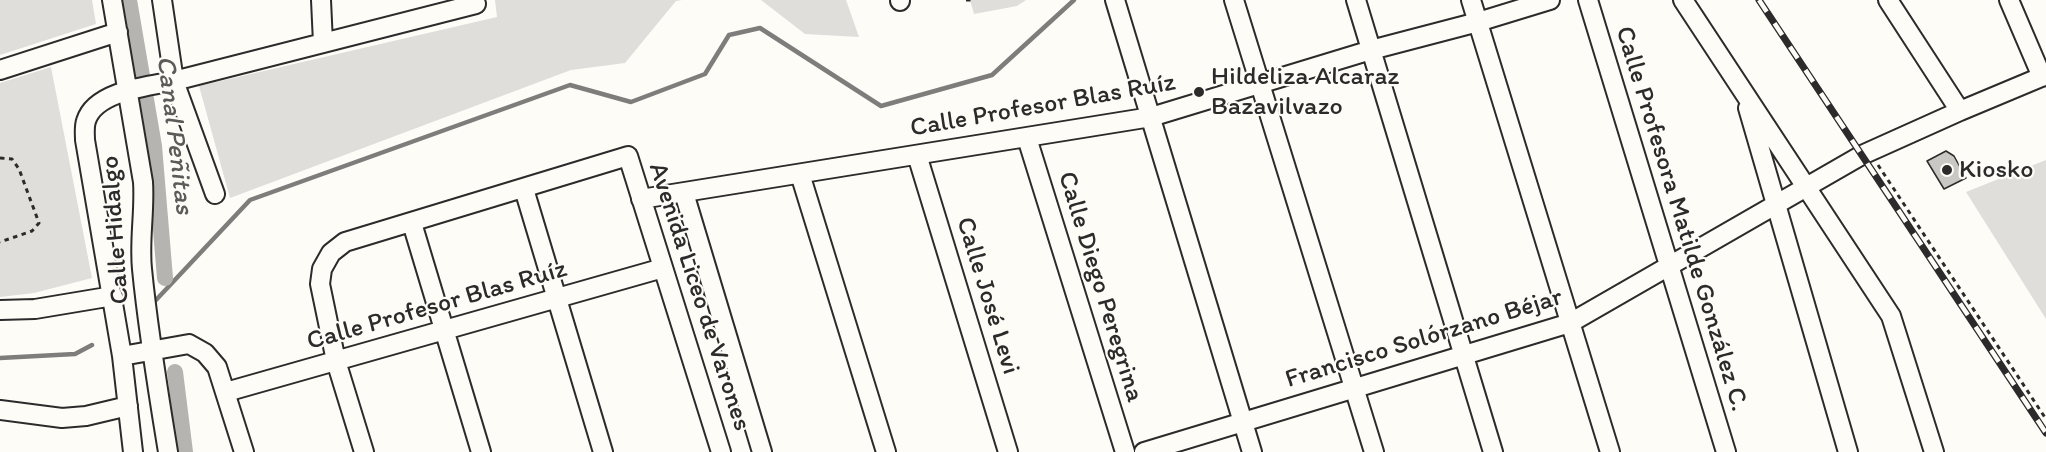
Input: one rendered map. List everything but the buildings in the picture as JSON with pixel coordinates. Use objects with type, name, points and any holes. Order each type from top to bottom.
[{"type":"street","name":"Calle Hidalgo","points":[[112,0],[130,89],[143,182],[145,205],[141,266],[168,452]]},
{"type":"street","points":[[162,0],[174,81],[215,194]]},
{"type":"street","points":[[321,0],[323,43]]},
{"type":"street","points":[[1115,0],[1252,452]]},
{"type":"street","points":[[1234,0],[1374,452]]},
{"type":"street","points":[[1356,0],[1492,452]]},
{"type":"street","points":[[1471,0],[1610,452]]},
{"type":"street","name":"Calle Profesor Blas Ruíz","points":[[641,199],[1151,117],[1371,50],[1478,22],[1550,0]]},
{"type":"street","name":"Calle Profesora Matilde González C.","points":[[1588,0],[1726,452]]},
{"type":"street","points":[[1683,0],[1891,316],[1934,452]]},
{"type":"street","points":[[1888,0],[1960,111]]},
{"type":"street","points":[[2009,0],[2044,76]]},
{"type":"street","points":[[133,452],[113,296],[85,140],[86,120],[95,108],[108,98],[130,89],[174,81],[476,4]]},
{"type":"street","points":[[0,70],[118,32]]},
{"type":"street","name":"Francisco Solórzano Béjar","points":[[1144,452],[1570,323],[1865,153],[2044,76]]},
{"type":"street","points":[[1742,89],[1848,452]]},
{"type":"street","name":"Calle Diego Peregrina","points":[[1027,138],[1125,452]]},
{"type":"street","name":"Calle José Levi","points":[[917,155],[1008,452]]},
{"type":"street","name":"Avenida Liceo de Varones","points":[[524,189],[628,156],[721,452]]},
{"type":"street","points":[[800,174],[886,452]]},
{"type":"street","points":[[364,452],[336,361],[320,284],[322,269],[331,254],[345,242],[524,189],[603,452]]},
{"type":"street","name":"Avenida Liceo de Varones","points":[[684,193],[762,452]]},
{"type":"street","points":[[412,223],[481,452]]},
{"type":"street","name":"Calle Profesor Blas Ruíz","points":[[226,392],[663,268]]},
{"type":"street","points":[[0,310],[35,309],[113,296]]},
{"type":"street","points":[[122,356],[189,344],[205,353],[217,367],[244,452]]},
{"type":"street","points":[[0,411],[62,418],[86,416],[128,406]]},
{"type":"path","points":[[966,0],[972,0]]},
{"type":"path","points":[[1865,153],[2046,419]]},
{"type":"path","points":[[0,158],[12,159],[19,169],[39,223],[32,231],[10,237],[0,243]]},
{"type":"shaded area","points":[[0,0],[92,0],[96,24],[0,55]]},
{"type":"shaded area","points":[[495,0],[682,0],[676,1],[625,63],[571,70],[230,198],[199,86],[497,17]]},
{"type":"shaded area","points":[[761,0],[846,0],[859,37],[805,34]]},
{"type":"shaded area","points":[[970,0],[1026,0],[1017,6],[974,14]]},
{"type":"shaded area","points":[[51,67],[92,278],[34,293],[0,297],[0,83]]},
{"type":"shaded area","points":[[2046,160],[2046,319],[1966,192]]},
{"type":"waterway","name":"Canal Peñitas","points":[[129,0],[154,146],[165,278]]},
{"type":"waterway","points":[[156,300],[250,200],[570,85],[631,102],[705,74],[729,35],[760,28],[881,106],[992,75],[1074,0]]},
{"type":"waterway","points":[[0,358],[75,354],[92,345]]},
{"type":"waterway","name":"Canal Peñitas","points":[[175,372],[185,452]]},
{"type":"railway","points":[[1759,0],[2046,433]]},
{"type":"place","name":"Hildeliza Alcaraz Bazavilvazo","points":[[1199,92]]},
{"type":"place","name":"Kiosko","points":[[1947,170]]}]
